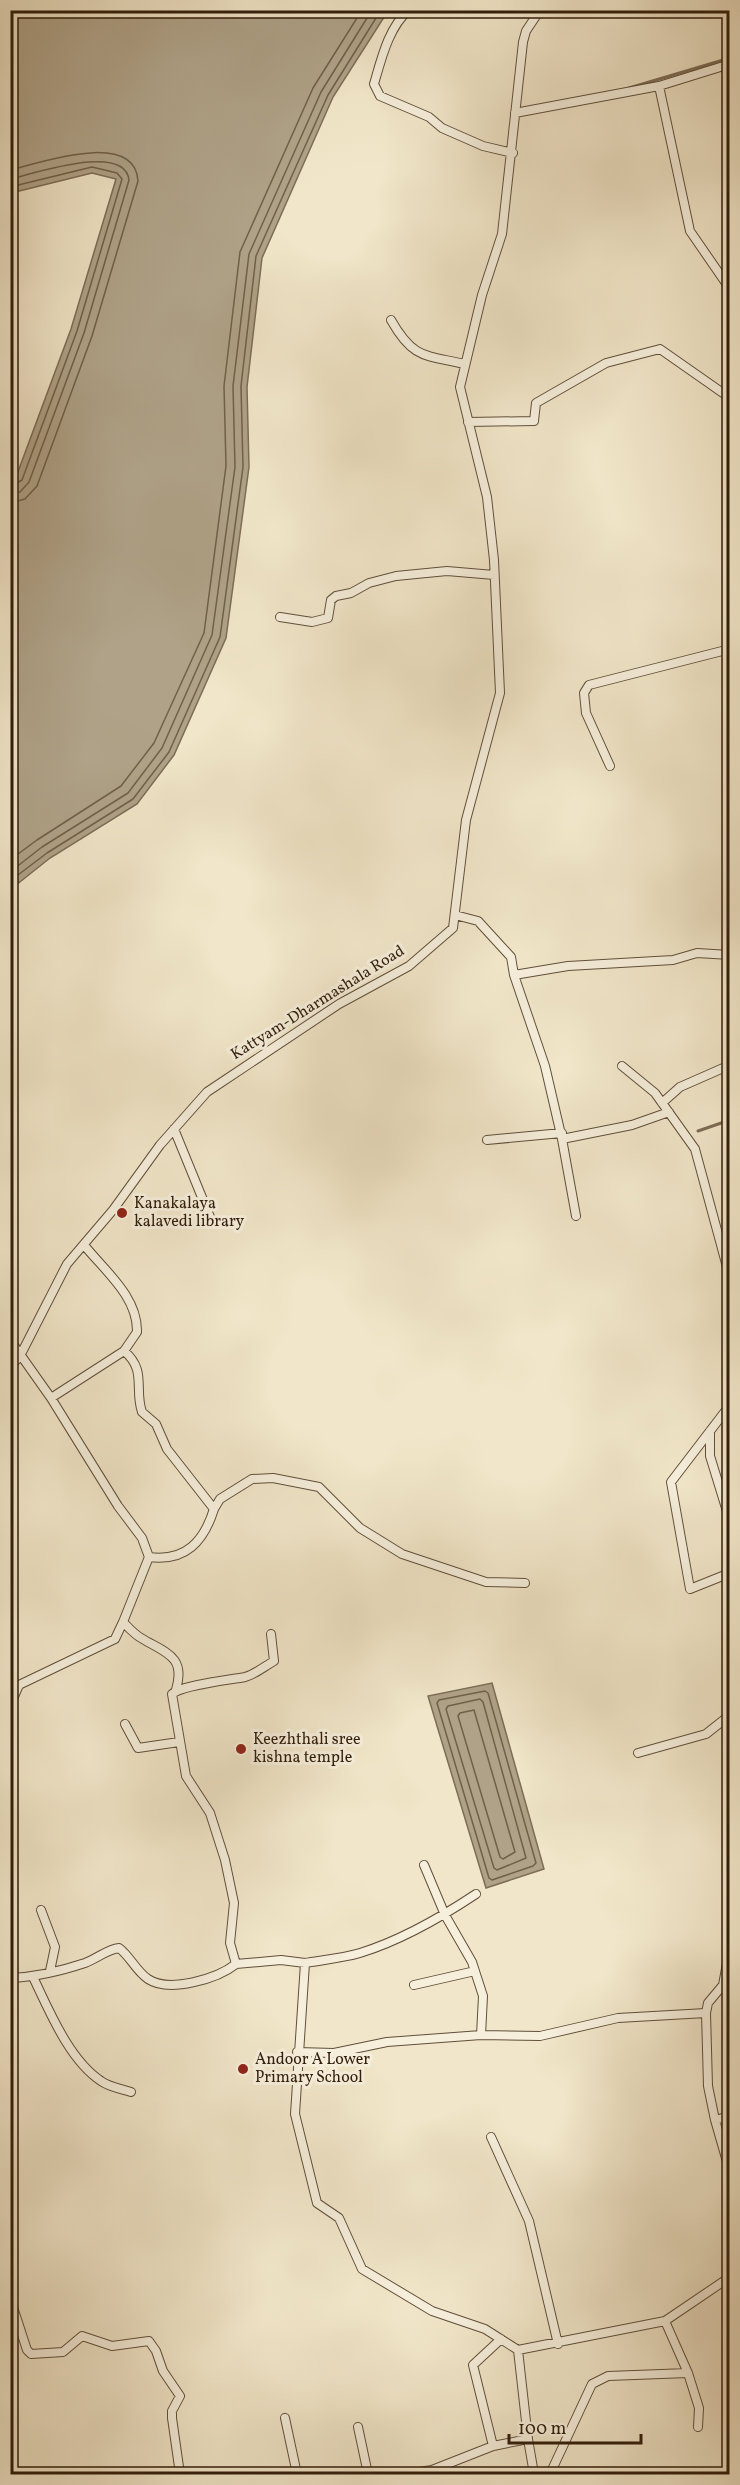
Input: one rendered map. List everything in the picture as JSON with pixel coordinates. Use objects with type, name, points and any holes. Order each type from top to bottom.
[{"type":"street","points":[[409,10],[400,18],[379,68],[374,84],[380,96],[429,117],[442,128],[468,140],[513,153]]},
{"type":"street","name":"Kattyam-Dharmashala Road","points":[[10,1367],[20,1356],[67,1264],[174,1129],[207,1092],[339,1004],[409,966],[453,928],[466,820],[500,693],[494,575],[487,498],[460,387],[482,295],[502,234],[505,189],[513,153],[523,42],[526,31],[540,10]]},
{"type":"street","points":[[515,113],[659,86],[729,64]]},
{"type":"street","points":[[659,86],[690,231],[729,289]]},
{"type":"street","points":[[391,320],[411,349],[465,364]]},
{"type":"street","points":[[468,422],[534,421],[536,404],[555,392],[606,363],[660,349],[729,398]]},
{"type":"street","points":[[280,616],[321,621],[328,618],[331,600],[336,596],[351,593],[369,583],[396,576],[447,571],[494,575]]},
{"type":"street","points":[[610,766],[586,713],[584,693],[589,685],[729,649]]},
{"type":"street","points":[[455,915],[478,921],[512,957],[514,975],[539,1046],[562,1136],[576,1216]]},
{"type":"street","points":[[514,975],[568,966],[673,960],[697,953],[729,955]]},
{"type":"street","points":[[662,1103],[680,1087],[729,1065]]},
{"type":"street","points":[[622,1066],[655,1093],[695,1149],[729,1278]]},
{"type":"street","points":[[487,1140],[562,1136],[633,1125],[669,1112]]},
{"type":"street","points":[[174,1129],[210,1217]]},
{"type":"street","points":[[51,1398],[124,1351],[137,1332],[135,1312],[125,1294],[84,1245]]},
{"type":"street","points":[[10,1340],[51,1398],[118,1506],[142,1538],[149,1557],[115,1639],[19,1684],[10,1706]]},
{"type":"street","points":[[124,1351],[132,1357],[137,1370],[142,1412],[156,1424],[167,1449],[214,1509]]},
{"type":"street","points":[[729,1405],[671,1482],[690,1589],[729,1572]]},
{"type":"street","points":[[710,1430],[710,1456],[729,1521]]},
{"type":"street","points":[[149,1557],[164,1557],[194,1547],[204,1534],[220,1499],[252,1479],[273,1478],[319,1487],[360,1528],[402,1554],[486,1582],[525,1584]]},
{"type":"street","points":[[123,1622],[138,1637],[173,1656],[178,1664],[176,1690],[172,1694],[172,1700],[179,1742],[186,1776],[210,1813],[220,1839],[234,1903],[230,1943],[236,1964]]},
{"type":"street","points":[[176,1690],[247,1676],[274,1661],[271,1634]]},
{"type":"street","points":[[638,1752],[706,1734],[729,1715]]},
{"type":"street","points":[[125,1724],[138,1748],[179,1742]]},
{"type":"street","points":[[424,1865],[445,1915],[475,1971],[483,1996],[481,2036]]},
{"type":"street","points":[[10,1978],[33,1977],[84,1963],[105,1955],[112,1949],[119,1948],[143,1975],[161,1984],[194,1982],[212,1977],[236,1964],[281,1960],[305,1964],[359,1953],[388,1943],[445,1915],[476,1894]]},
{"type":"street","points":[[41,1910],[55,1947],[50,1971]]},
{"type":"street","points":[[729,1947],[723,1985],[708,2003],[706,2013],[708,2086],[729,2172]]},
{"type":"street","points":[[305,1964],[297,2052],[296,2114],[317,2203],[339,2218],[362,2269],[432,2310],[485,2329],[518,2350],[558,2344],[665,2321],[729,2277]]},
{"type":"street","points":[[414,1985],[475,1971]]},
{"type":"street","points":[[33,1977],[62,2035],[89,2072],[103,2083],[131,2092]]},
{"type":"street","points":[[297,2052],[334,2053],[387,2042],[481,2036],[540,2036],[618,2018],[706,2013]]},
{"type":"street","points":[[715,2120],[729,2116]]},
{"type":"street","points":[[491,2137],[529,2221],[558,2344]]},
{"type":"street","points":[[10,2298],[27,2350],[31,2354],[63,2352],[82,2336],[112,2346],[149,2341],[156,2351],[163,2371],[180,2396],[179,2402],[171,2411],[180,2475]]},
{"type":"street","points":[[665,2321],[699,2408],[698,2427]]},
{"type":"street","points":[[493,2446],[473,2365],[501,2339]]},
{"type":"street","points":[[518,2350],[534,2475]]},
{"type":"street","points":[[550,2475],[592,2384],[608,2376],[687,2373]]},
{"type":"street","points":[[285,2418],[297,2475]]},
{"type":"street","points":[[358,2427],[368,2475]]},
{"type":"street","points":[[407,2475],[432,2470],[493,2446],[528,2439]]},
{"type":"water","points":[[11,10],[388,11],[333,97],[262,258],[247,387],[249,467],[226,638],[174,755],[137,804],[50,858],[11,889],[11,483],[16,477],[71,329],[116,179],[92,173],[11,193]]},
{"type":"water","points":[[492,1683],[544,1869],[486,1888],[428,1696]]},
{"type":"waterway","points":[[629,88],[730,58]]},
{"type":"waterway","points":[[698,1131],[730,1120]]},
{"type":"place","name":"Kanakalaya kalavedi library","points":[[122,1213]]},
{"type":"place","name":"Keezhthali sree kishna temple","points":[[241,1749]]},
{"type":"place","name":"Andoor A Lower Primary School","points":[[243,2069]]}]
